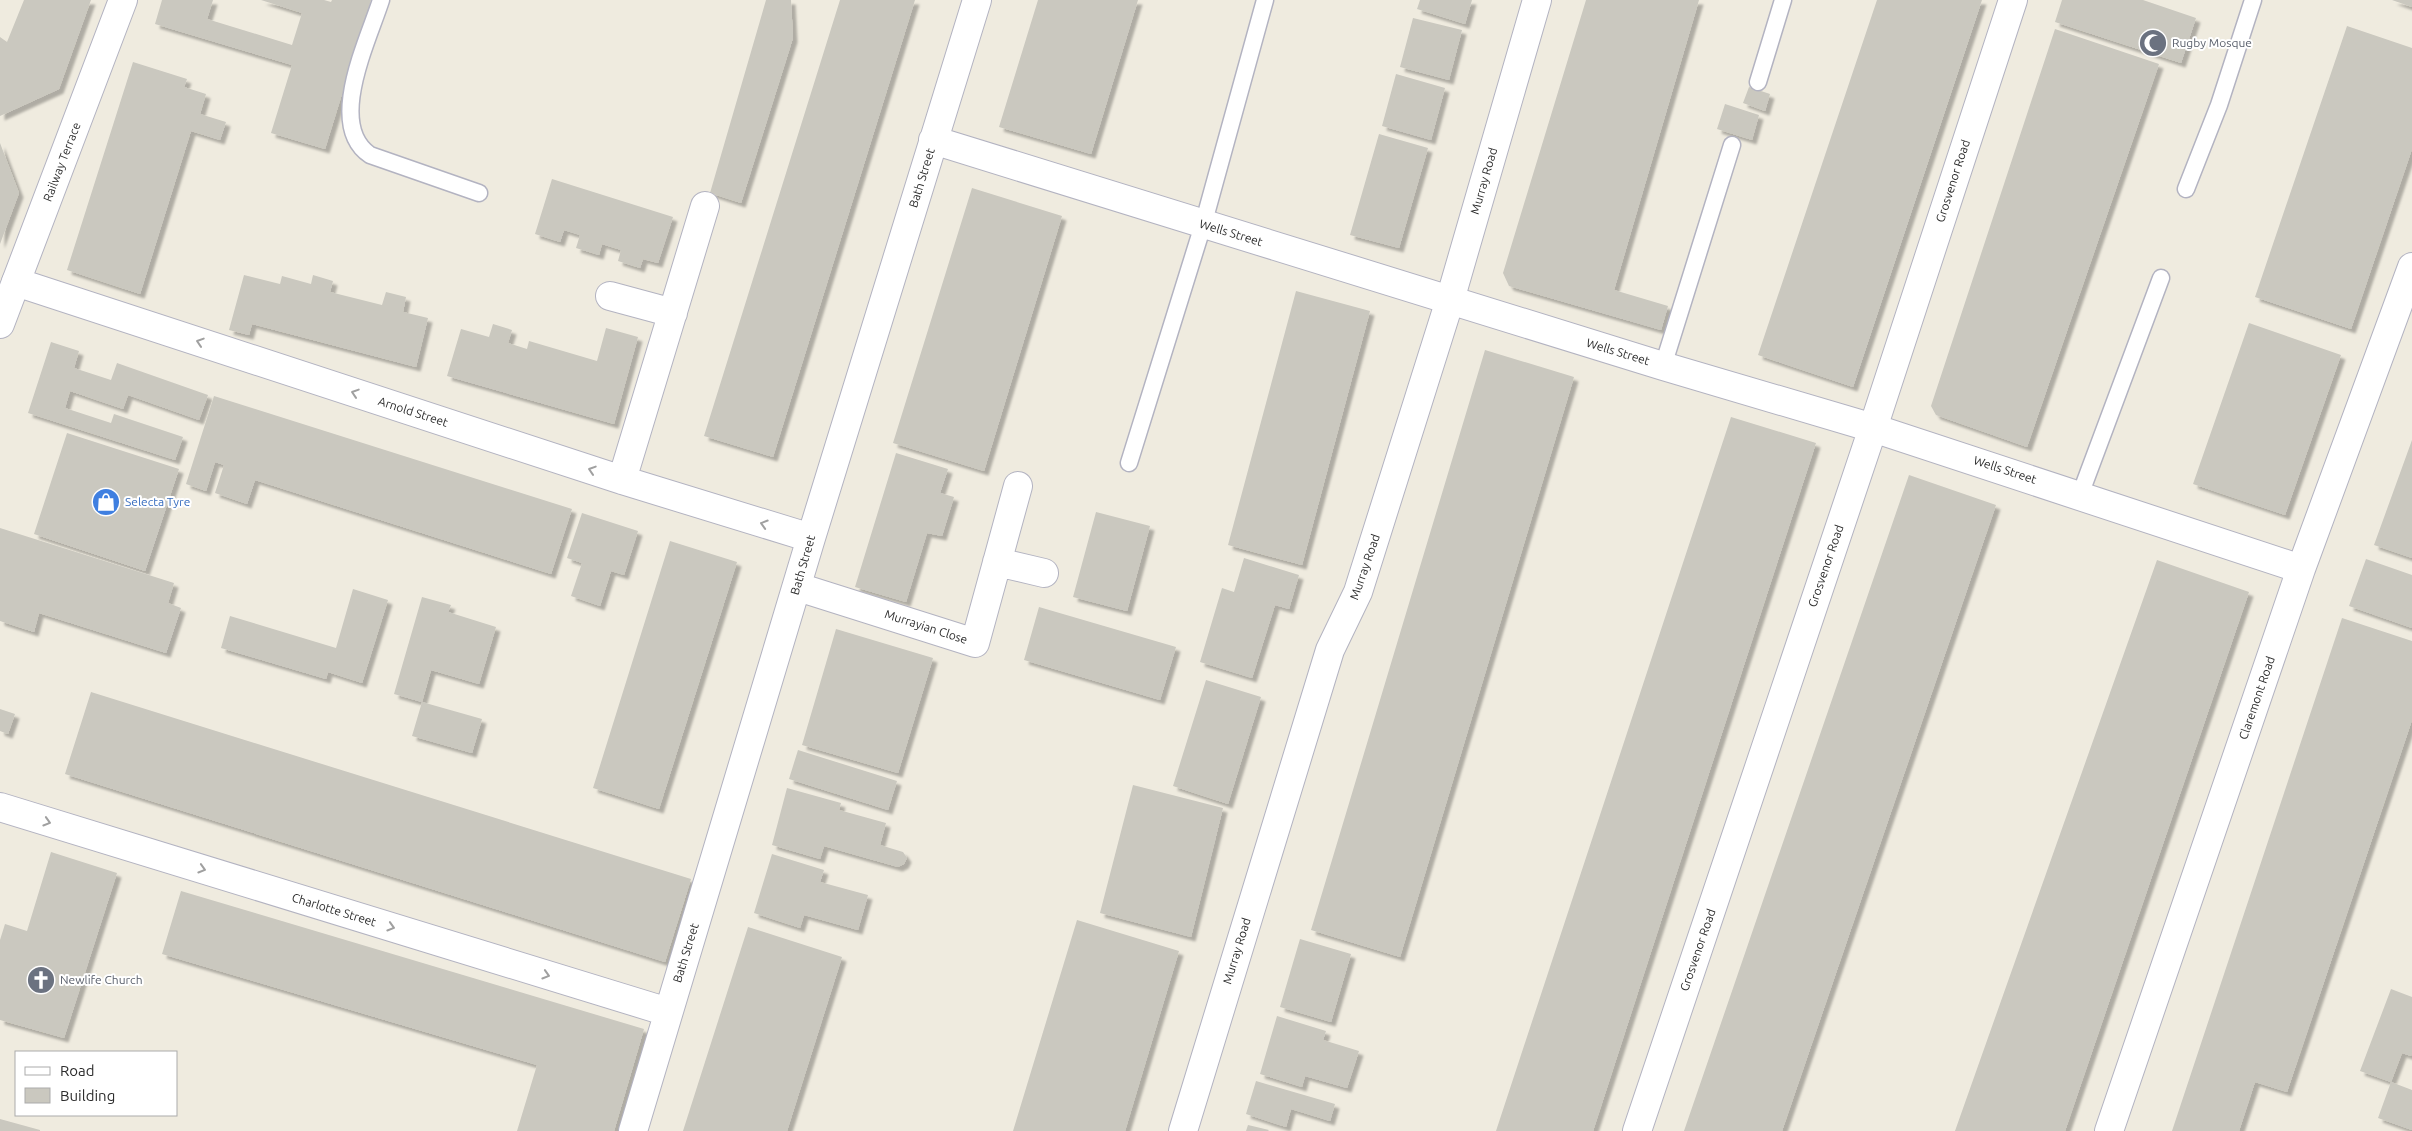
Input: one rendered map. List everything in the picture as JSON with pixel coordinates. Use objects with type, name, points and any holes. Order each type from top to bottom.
[{"type":"street","name":"Railway Terrace","points":[[0,324],[123,0]]},
{"type":"street","name":"Bath Street","points":[[633,1131],[798,587],[811,538],[977,0]]},
{"type":"street","name":"Murray Road","points":[[1183,1131],[1330,650],[1358,592],[1450,300],[1537,0]]},
{"type":"street","name":"Grosvenor Road","points":[[1637,1131],[1873,428],[2013,0]]},
{"type":"street","name":"Wells Street","points":[[933,140],[1663,366],[1873,428],[2080,494],[2301,569]]},
{"type":"street","points":[[622,480],[706,206]]},
{"type":"street","name":"Claremont Road","points":[[2109,1131],[2301,569],[2412,267]]},
{"type":"street","name":"Arnold Street","points":[[16,282],[622,480],[811,538]]},
{"type":"street","points":[[610,296],[673,313]]},
{"type":"street","name":"Murrayian Close","points":[[798,587],[975,643],[1018,486]]},
{"type":"street","points":[[997,562],[1044,572]]},
{"type":"street","name":"Charlotte Street","points":[[0,807],[668,1012]]},
{"type":"lane","points":[[381,0],[351,92],[349,118],[360,148],[370,155],[479,193]]},
{"type":"lane","points":[[1129,463],[1203,224],[1265,0]]},
{"type":"lane","points":[[1758,82],[1784,0]]},
{"type":"lane","points":[[2186,189],[2219,105],[2253,0]]},
{"type":"lane","points":[[1663,366],[1732,145]]},
{"type":"lane","points":[[2080,494],[2161,278]]},
{"type":"building","points":[[24,0],[91,0],[59,89],[0,116],[0,37],[7,42]]},
{"type":"building","points":[[162,0],[213,0],[207,19],[292,45],[302,13],[261,0],[324,0],[331,2],[332,0],[371,0],[325,149],[271,133],[292,65],[155,24]]},
{"type":"building","points":[[766,0],[791,0],[793,38],[741,203],[710,193]]},
{"type":"building","points":[[840,0],[915,0],[773,457],[704,436]]},
{"type":"building","points":[[1038,0],[1138,0],[1091,154],[999,127]]},
{"type":"building","points":[[1420,0],[1472,0],[1465,24],[1417,9]]},
{"type":"building","points":[[1586,0],[1699,0],[1614,290],[1668,306],[1661,330],[1509,286],[1503,273]]},
{"type":"building","points":[[1877,0],[1982,0],[1853,387],[1758,355]]},
{"type":"building","name":"Rugby Mosque","points":[[2062,0],[2143,0],[2196,18],[2181,63],[2055,22]]},
{"type":"building","points":[[2392,0],[2412,0],[2412,7]]},
{"type":"building","points":[[1413,18],[1462,30],[1449,80],[1400,67]]},
{"type":"building","points":[[2347,26],[2412,48],[2412,149],[2351,329],[2255,297]]},
{"type":"building","points":[[2055,29],[2159,64],[2027,447],[1936,415],[1931,406]]},
{"type":"building","points":[[133,62],[187,79],[184,87],[206,94],[200,114],[226,122],[220,140],[191,131],[140,294],[67,270]]},
{"type":"building","points":[[1396,74],[1445,88],[1431,140],[1382,126]]},
{"type":"building","points":[[1749,87],[1770,94],[1765,111],[1743,103]]},
{"type":"building","points":[[1725,104],[1759,115],[1752,140],[1717,129]]},
{"type":"building","points":[[1379,134],[1428,148],[1399,248],[1350,235]]},
{"type":"building","points":[[0,143],[19,193],[0,244]]},
{"type":"building","points":[[552,179],[673,217],[658,263],[643,259],[640,268],[618,261],[621,250],[602,244],[599,255],[576,248],[580,235],[564,230],[560,242],[535,234]]},
{"type":"building","points":[[972,188],[1062,216],[984,471],[893,443]]},
{"type":"building","points":[[244,275],[280,284],[282,276],[311,284],[313,275],[333,281],[330,292],[382,305],[386,292],[406,297],[403,312],[428,318],[416,367],[252,324],[249,335],[229,330]]},
{"type":"building","points":[[1296,291],[1370,311],[1302,565],[1228,545]]},
{"type":"building","points":[[2249,323],[2341,355],[2285,515],[2193,484]]},
{"type":"building","points":[[493,324],[512,330],[508,343],[527,349],[529,341],[597,361],[606,328],[638,337],[614,424],[447,376],[461,329],[489,337]]},
{"type":"building","points":[[51,342],[79,351],[74,368],[111,380],[117,363],[208,395],[199,420],[128,395],[123,409],[70,391],[65,408],[111,423],[114,414],[183,437],[175,460],[28,413]]},
{"type":"building","points":[[1485,350],[1574,377],[1400,957],[1311,930]]},
{"type":"building","points":[[214,396],[572,509],[551,574],[255,480],[247,504],[215,493],[224,465],[215,462],[206,491],[186,484]]},
{"type":"building","points":[[1731,417],[1816,443],[1593,1131],[1496,1131]]},
{"type":"building","name":"Selecta Tyre","points":[[67,433],[179,469],[145,571],[34,534]]},
{"type":"building","points":[[2412,440],[2412,558],[2374,545]]},
{"type":"building","points":[[896,453],[948,469],[940,493],[954,497],[942,536],[927,533],[906,602],[855,587]]},
{"type":"building","points":[[1909,475],[1996,505],[1782,1131],[1684,1131]]},
{"type":"building","points":[[1096,512],[1150,526],[1127,611],[1073,597]]},
{"type":"building","points":[[582,513],[638,531],[624,575],[611,571],[600,606],[571,596],[582,563],[567,558]]},
{"type":"building","points":[[0,528],[174,583],[168,603],[181,608],[166,653],[39,613],[34,632],[0,621]]},
{"type":"building","points":[[670,541],[737,562],[659,809],[593,788]]},
{"type":"building","points":[[1244,558],[1299,575],[1289,609],[1275,605],[1252,678],[1200,662],[1222,588],[1234,592]]},
{"type":"building","points":[[2366,559],[2412,575],[2412,628],[2349,606]]},
{"type":"building","points":[[2157,560],[2249,592],[2065,1131],[1955,1131]]},
{"type":"building","points":[[353,589],[388,600],[362,683],[328,672],[326,679],[221,648],[230,616],[336,648]]},
{"type":"building","points":[[422,597],[451,605],[448,612],[496,627],[479,684],[431,670],[422,702],[394,694]]},
{"type":"building","points":[[1039,607],[1176,647],[1160,700],[1024,660]]},
{"type":"building","points":[[2342,618],[2412,641],[2412,720],[2287,1092],[2255,1082],[2239,1131],[2172,1131]]},
{"type":"building","points":[[836,629],[933,658],[898,773],[802,745]]},
{"type":"building","points":[[1206,680],[1261,697],[1228,804],[1173,786]]},
{"type":"building","points":[[91,692],[691,879],[665,962],[65,774]]},
{"type":"building","points":[[422,702],[482,719],[472,753],[412,736]]},
{"type":"building","points":[[0,709],[15,714],[8,734],[0,731]]},
{"type":"building","points":[[798,750],[897,781],[888,810],[789,779]]},
{"type":"building","points":[[1133,785],[1223,808],[1191,937],[1100,913]]},
{"type":"building","points":[[787,788],[841,803],[839,810],[886,823],[880,845],[903,852],[907,858],[904,864],[898,867],[824,846],[820,859],[772,845]]},
{"type":"building","name":"Newlife Church","points":[[51,852],[117,873],[64,1038],[0,1020],[0,940],[5,924],[27,931]]},
{"type":"building","points":[[772,854],[824,870],[820,882],[868,895],[858,930],[804,915],[800,928],[754,913]]},
{"type":"building","points":[[181,891],[644,1029],[614,1131],[517,1131],[537,1065],[162,954]]},
{"type":"building","points":[[1077,920],[1179,951],[1125,1131],[1013,1131]]},
{"type":"building","points":[[748,927],[842,957],[787,1131],[683,1131]]},
{"type":"building","points":[[1300,939],[1351,954],[1331,1022],[1280,1007]]},
{"type":"building","points":[[2391,989],[2412,997],[2412,1052],[2411,1056],[2402,1053],[2391,1082],[2360,1071]]},
{"type":"building","points":[[1277,1016],[1326,1031],[1323,1040],[1359,1051],[1347,1088],[1305,1076],[1302,1087],[1260,1074]]},
{"type":"building","points":[[1256,1081],[1335,1104],[1330,1121],[1291,1109],[1286,1127],[1246,1114]]},
{"type":"building","points":[[2391,1082],[2412,1090],[2412,1130],[2378,1118]]},
{"type":"building","points":[[0,1119],[40,1130],[40,1131],[0,1131]]},
{"type":"building","points":[[1248,1125],[1269,1130],[1246,1131]]},
{"type":"place","name":"Rugby Mosque","points":[[2153,43]]},
{"type":"place","name":"Selecta Tyre","points":[[106,502]]},
{"type":"place","name":"Newlife Church","points":[[41,980]]}]
